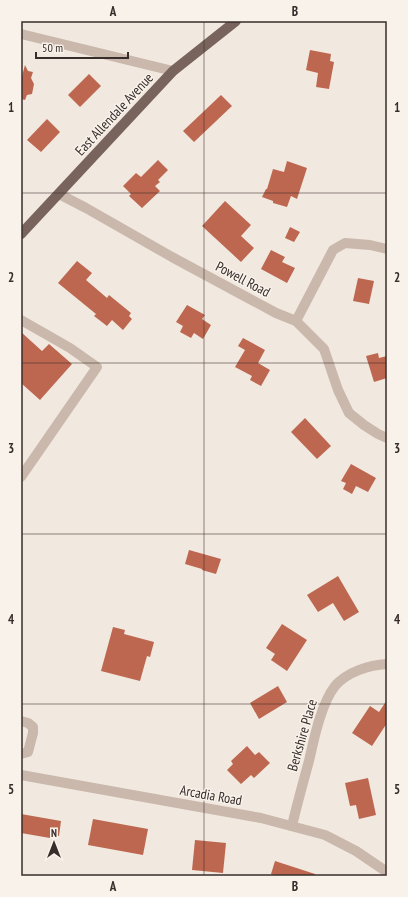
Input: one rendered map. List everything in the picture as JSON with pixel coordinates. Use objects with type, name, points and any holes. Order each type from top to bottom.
[{"type":"main road","name":"East Allendale Avenue","points":[[21,234],[173,71],[236,21]]},
{"type":"street","points":[[21,34],[173,71]]},
{"type":"street","name":"Powell Road","points":[[59,194],[172,257],[296,321]]},
{"type":"street","points":[[387,249],[370,245],[345,243],[333,250],[296,321],[324,349],[338,390],[349,413],[364,425],[387,438]]},
{"type":"street","points":[[21,320],[70,348],[97,367],[21,477]]},
{"type":"street","name":"Berkshire Place","points":[[292,826],[320,717],[327,699],[335,685],[347,676],[362,668],[387,664]]},
{"type":"street","points":[[21,722],[28,723],[33,727],[28,752],[21,754]]},
{"type":"street","name":"Arcadia Road","points":[[21,775],[261,818],[326,835],[356,851],[387,872]]},
{"type":"building","points":[[310,50],[331,54],[330,61],[334,62],[329,89],[316,87],[318,73],[306,70]]},
{"type":"building","points":[[25,65],[28,71],[33,72],[31,78],[34,84],[32,94],[27,95],[25,100],[21,99],[21,76]]},
{"type":"building","points":[[89,74],[101,86],[80,107],[68,95]]},
{"type":"building","points":[[221,95],[232,106],[194,142],[183,131]]},
{"type":"building","points":[[47,119],[60,132],[41,152],[27,140]]},
{"type":"building","points":[[158,160],[168,170],[158,180],[160,182],[155,186],[160,191],[142,208],[129,196],[131,194],[123,186],[136,173],[141,177]]},
{"type":"building","points":[[287,161],[307,168],[297,199],[291,196],[287,207],[273,203],[273,201],[262,197],[267,189],[273,169],[284,172]]},
{"type":"building","points":[[225,201],[251,225],[241,236],[254,248],[241,262],[202,226]]},
{"type":"building","points":[[290,227],[300,232],[294,242],[285,238]]},
{"type":"building","points":[[271,250],[285,257],[282,262],[295,268],[287,283],[261,269]]},
{"type":"building","points":[[77,261],[92,273],[86,280],[107,298],[109,295],[131,313],[129,316],[132,319],[123,330],[112,320],[107,326],[94,316],[96,314],[58,283]]},
{"type":"building","points":[[358,278],[374,281],[369,304],[353,301]]},
{"type":"building","points":[[187,305],[205,315],[202,319],[211,325],[203,339],[194,333],[191,338],[180,332],[183,326],[176,322]]},
{"type":"building","points":[[21,332],[42,351],[49,344],[72,364],[40,400],[21,383]]},
{"type":"building","points":[[243,338],[265,350],[258,363],[270,370],[261,386],[250,380],[252,376],[235,367],[245,350],[238,346]]},
{"type":"building","points":[[378,353],[379,358],[387,356],[387,378],[374,382],[366,356]]},
{"type":"building","points":[[305,418],[331,446],[317,459],[291,432]]},
{"type":"building","points":[[351,464],[376,478],[368,492],[356,486],[352,494],[343,489],[346,483],[341,481]]},
{"type":"building","points":[[189,550],[221,559],[216,574],[185,564]]},
{"type":"building","points":[[338,576],[359,612],[344,621],[333,603],[318,612],[307,595]]},
{"type":"building","points":[[282,624],[307,640],[287,671],[271,660],[275,654],[266,648]]},
{"type":"building","points":[[113,627],[125,630],[124,634],[154,642],[150,657],[147,656],[140,681],[101,671]]},
{"type":"building","points":[[278,686],[287,702],[259,719],[250,703]]},
{"type":"building","points":[[387,700],[387,723],[372,746],[352,733],[370,706],[379,712]]},
{"type":"building","points":[[247,746],[255,755],[259,752],[270,763],[254,778],[251,775],[241,784],[227,770],[233,764],[231,761]]},
{"type":"building","points":[[368,778],[376,815],[359,819],[356,805],[350,806],[345,783]]},
{"type":"building","points":[[21,814],[61,821],[59,836],[50,834],[50,838],[21,833]]},
{"type":"building","points":[[93,819],[148,829],[143,855],[88,845]]},
{"type":"building","points":[[195,840],[226,843],[223,873],[192,870]]},
{"type":"building","points":[[275,861],[315,874],[315,876],[277,876],[271,874]]}]
